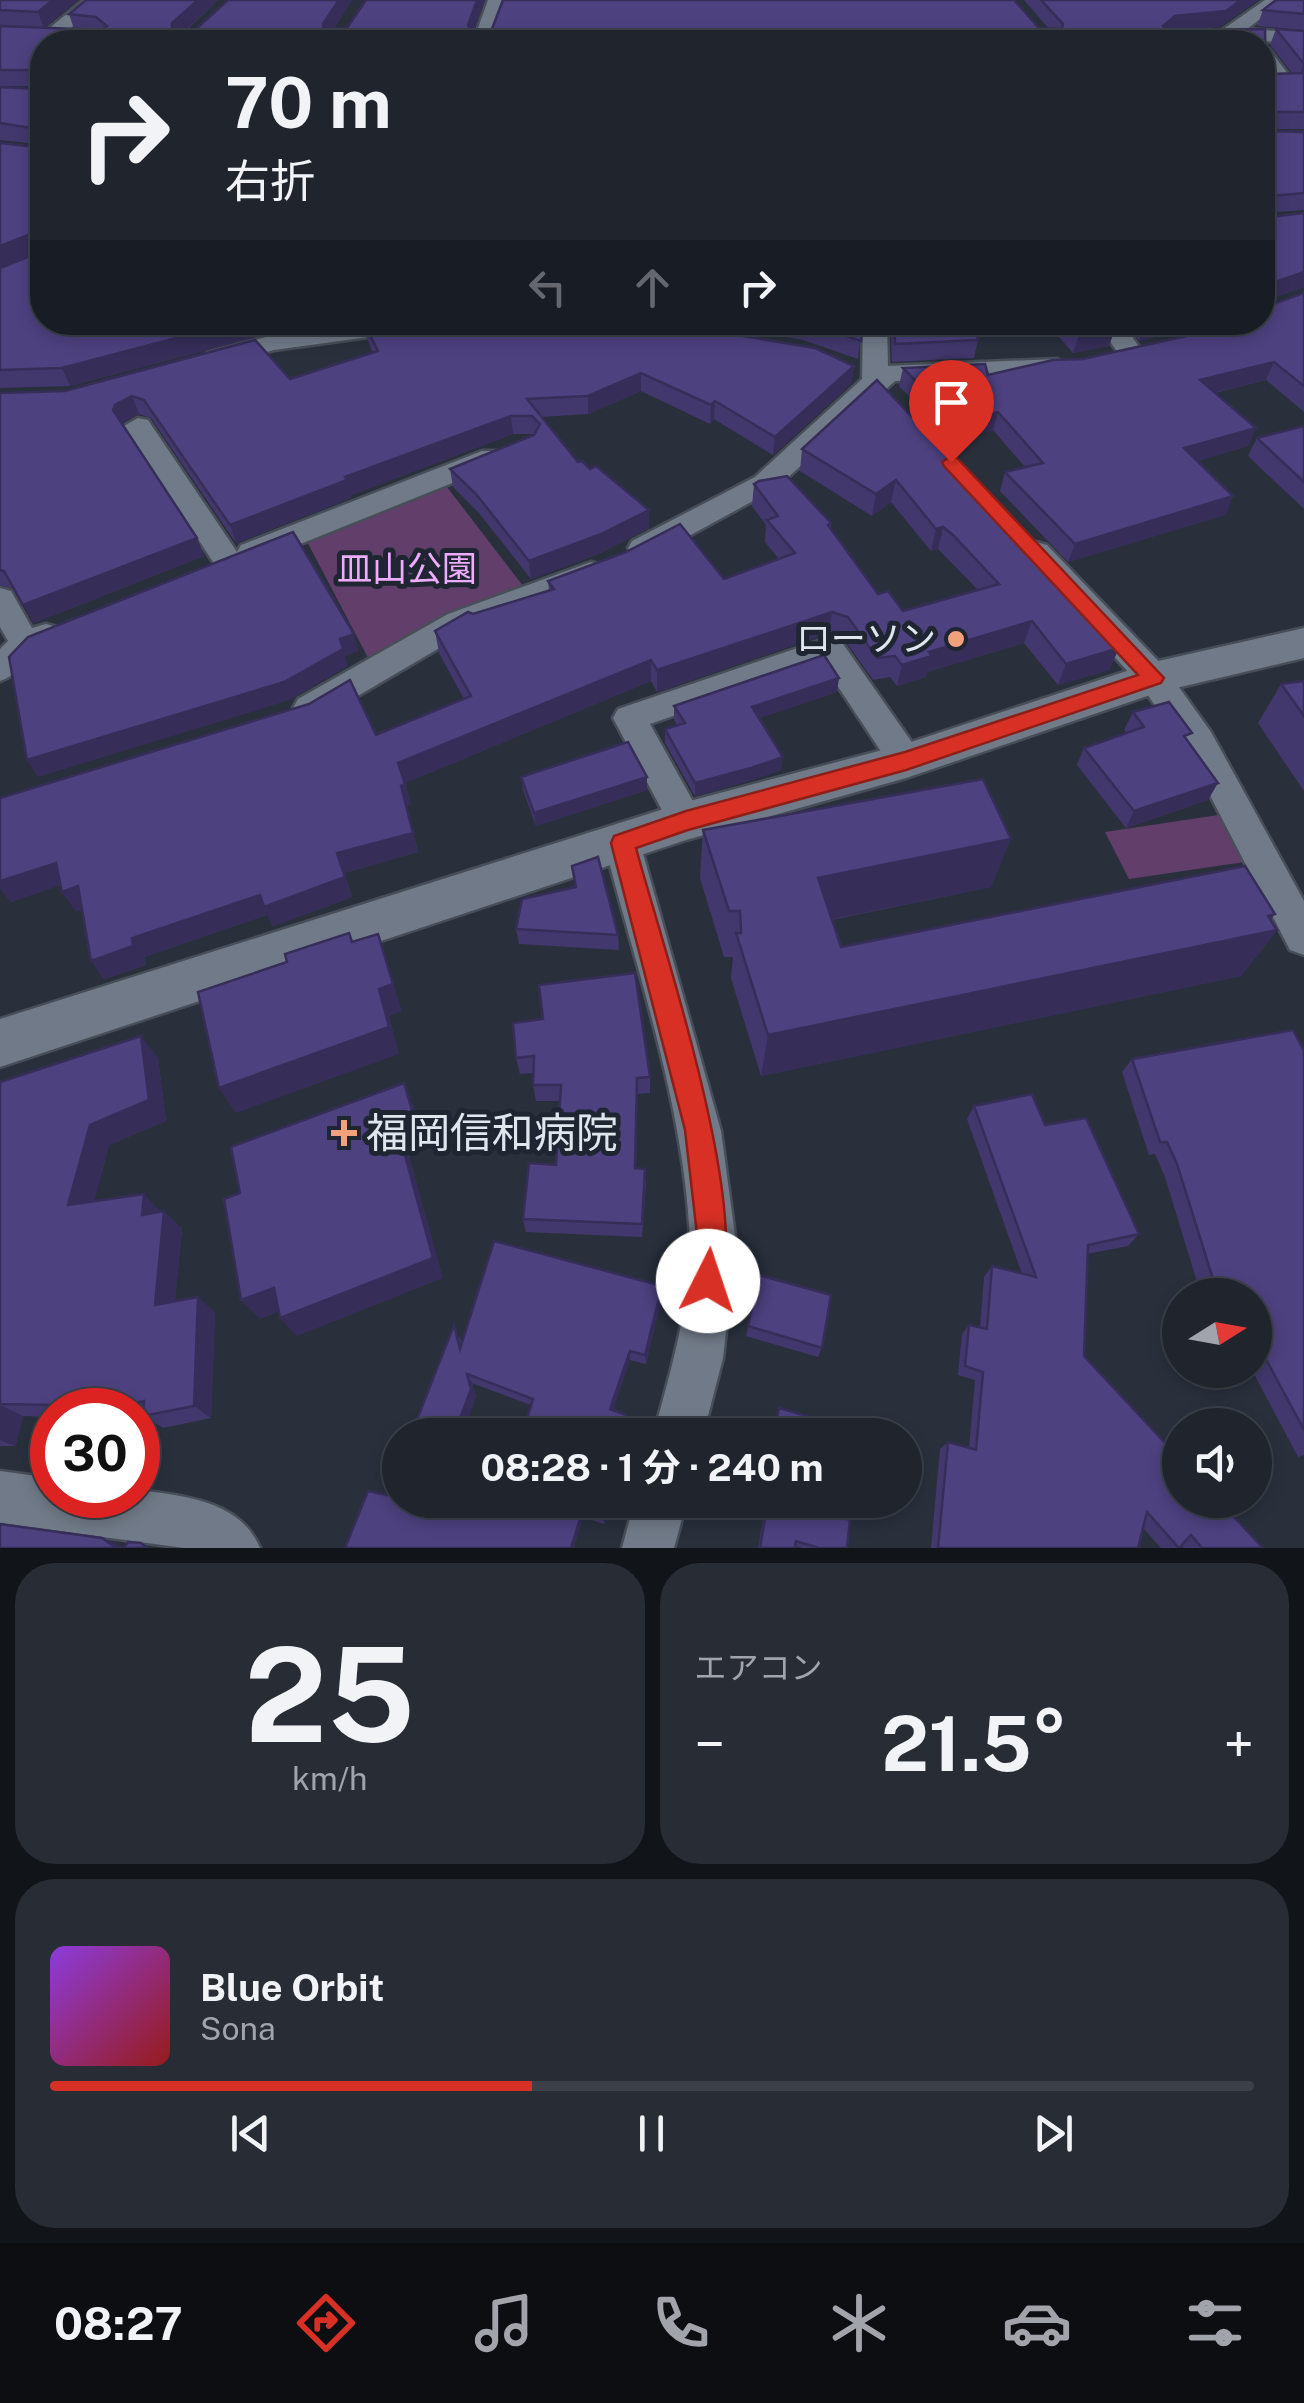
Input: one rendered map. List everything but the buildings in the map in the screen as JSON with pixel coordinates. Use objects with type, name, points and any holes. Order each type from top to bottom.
[{"type":"street","points":[[50,30],[95,0]]},
{"type":"street","points":[[486,30],[497,0]]},
{"type":"street","points":[[1249,30],[1276,0]]},
{"type":"street","points":[[1275,38],[1304,39]]},
{"type":"street","points":[[1275,69],[1285,82],[1275,82]]},
{"type":"street","points":[[200,363],[272,342],[326,335]]},
{"type":"street","points":[[284,718],[303,712],[460,622],[614,563],[766,483],[861,374],[872,335]]},
{"type":"street","points":[[861,374],[1076,365],[1146,351],[1126,335]]},
{"type":"street","points":[[861,374],[902,409]]},
{"type":"street","points":[[138,426],[228,561]]},
{"type":"street","points":[[192,576],[524,444]]},
{"type":"street","points":[[1021,536],[1154,678],[1199,740],[1304,938]]},
{"type":"street","points":[[0,599],[24,643]]},
{"type":"street","points":[[0,669],[24,643],[80,621]]},
{"type":"street","points":[[0,1042],[686,821],[906,761],[1154,678],[1304,643]]},
{"type":"street","points":[[686,821],[630,718],[830,649],[906,761]]},
{"type":"street","points":[[622,843],[699,1130],[713,1243],[699,1358],[683,1418]]},
{"type":"street","points":[[0,1497],[198,1524],[234,1548]]},
{"type":"street","points":[[648,1548],[656,1518]]},
{"type":"green space","name":"皿山公園","points":[[440,478],[530,595],[375,671],[302,532]]},
{"type":"green space","points":[[1225,814],[1251,861],[1129,879],[1105,832]]},
{"type":"place","name":"ローソン","points":[[956,639]]},
{"type":"place","name":"福岡信和病院","points":[[344,1133]]},
{"type":"route","points":[[708,1281],[713,1243],[699,1130],[622,843],[686,821],[906,761],[1154,678],[951,462]]}]
